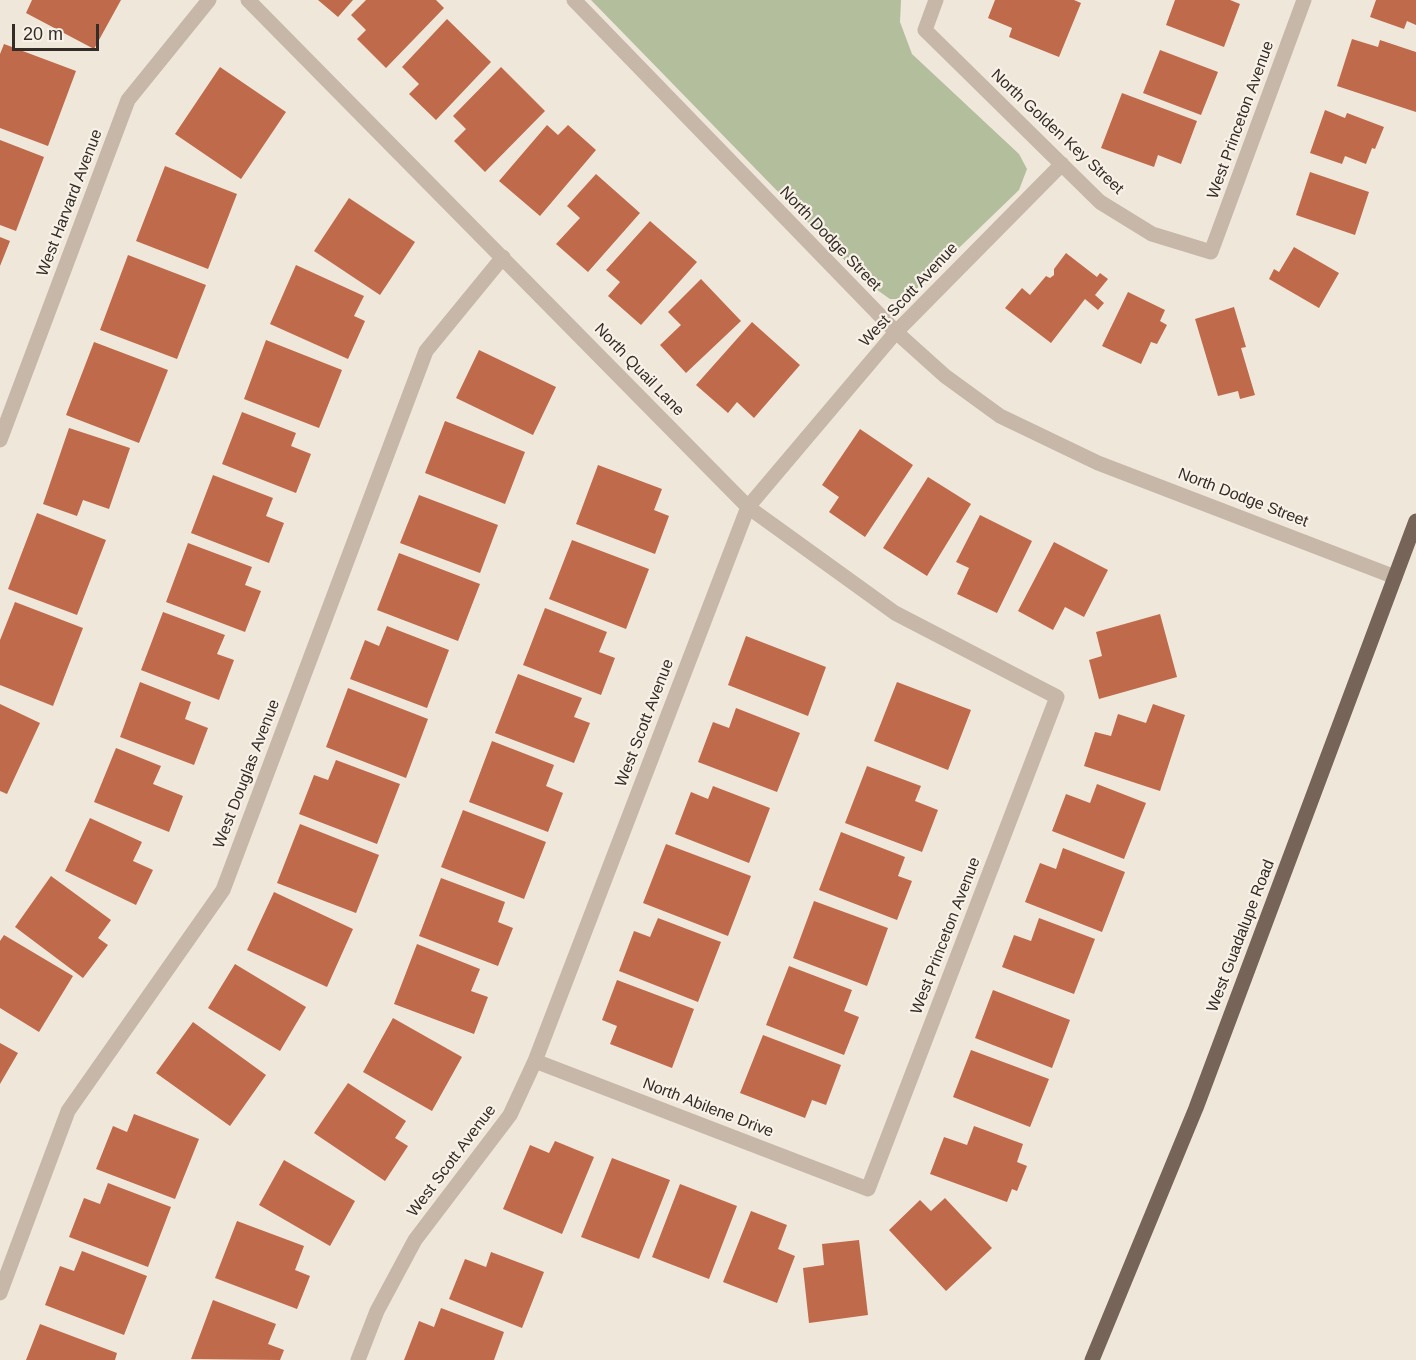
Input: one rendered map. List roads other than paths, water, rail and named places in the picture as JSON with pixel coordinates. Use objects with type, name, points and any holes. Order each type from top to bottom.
[{"type":"main road","name":"West Guadalupe Road","points":[[1092,1360],[1196,1108],[1416,521]]},
{"type":"street","name":"West Harvard Avenue","points":[[0,440],[128,100],[209,0]]},
{"type":"street","name":"North Quail Lane","points":[[248,0],[748,507],[896,613],[1057,697]]},
{"type":"street","name":"North Dodge Street","points":[[574,0],[896,332],[945,376],[1000,416],[1053,443],[1395,577]]},
{"type":"street","name":"North Golden Key Street","points":[[936,0],[925,30],[1100,202],[1152,234],[1211,252]]},
{"type":"street","name":"West Princeton Avenue","points":[[1211,252],[1304,0]]},
{"type":"street","name":"West Scott Avenue","points":[[358,1360],[377,1311],[415,1240],[510,1115],[535,1061],[748,507],[896,332],[1062,164]]},
{"type":"street","name":"West Douglas Avenue","points":[[0,1293],[68,1111],[223,890],[426,351],[503,257]]},
{"type":"street","name":"West Princeton Avenue","points":[[868,1189],[1057,697]]},
{"type":"street","name":"North Abilene Drive","points":[[535,1061],[868,1189]]}]
